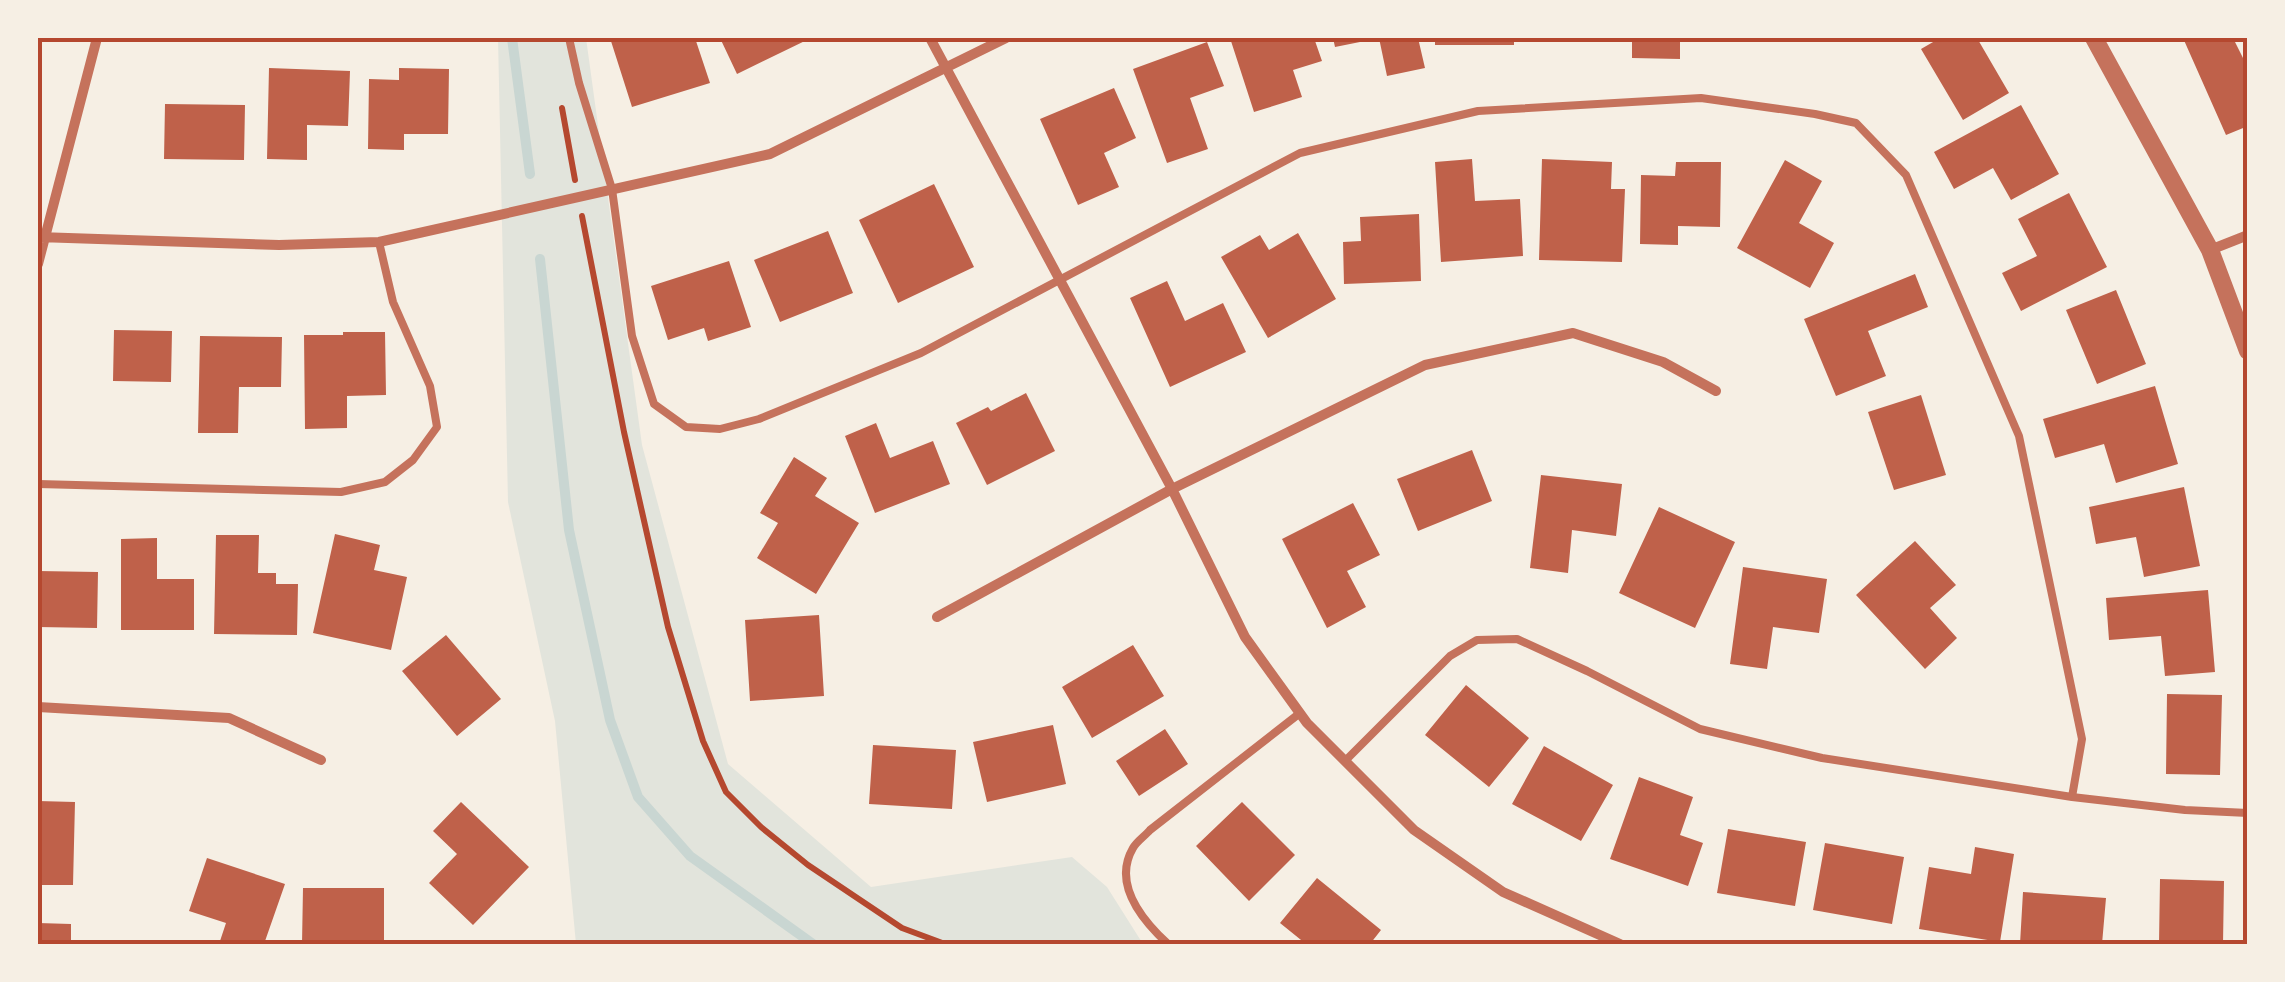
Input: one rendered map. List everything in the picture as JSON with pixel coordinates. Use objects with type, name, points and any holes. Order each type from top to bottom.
[{"type":"street","points":[[38,264],[97,38]]},
{"type":"street","points":[[930,38],[1172,489],[1244,637],[1300,713],[1414,830],[1503,892],[1620,944]]},
{"type":"street","points":[[42,237],[279,245],[380,242],[770,154],[1006,38]]},
{"type":"street","points":[[2094,38],[2210,250],[2248,351]]},
{"type":"street","points":[[2210,250],[2248,235]]},
{"type":"street","points":[[937,618],[1172,489],[1425,365],[1574,334],[1663,362],[1716,391]]},
{"type":"street","points":[[38,707],[229,718],[321,760]]},
{"type":"lane","points":[[570,38],[579,83],[612,189],[632,336],[654,404],[686,427],[720,429],[759,418],[922,353],[1300,153],[1478,112],[1701,98],[1856,123],[1906,175],[2019,436],[2082,739],[2072,797]]},
{"type":"lane","points":[[38,484],[341,492],[385,482],[413,460],[437,427],[430,386],[393,302],[380,242]]},
{"type":"lane","points":[[1345,761],[1450,656],[1477,640],[1517,639],[1700,730],[1822,758],[2072,797],[2248,813]]},
{"type":"lane","points":[[1168,944],[1132,901],[1127,881],[1134,846],[1300,713]]},
{"type":"path","points":[[559,93],[624,432],[668,627],[703,741],[726,792],[808,865],[902,928],[945,944]]},
{"type":"shaded area","points":[[498,38],[586,38],[642,445],[728,764],[871,887],[1072,857],[1107,887],[1143,944],[576,944],[555,721],[508,502]]},
{"type":"building","points":[[610,38],[695,38],[710,83],[632,107]]},
{"type":"building","points":[[720,38],[811,38],[737,74]]},
{"type":"building","points":[[1230,38],[1314,38],[1322,61],[1293,70],[1302,97],[1254,112]]},
{"type":"building","points":[[1333,38],[1374,38],[1375,39],[1335,47]]},
{"type":"building","points":[[1379,38],[1418,38],[1425,68],[1387,76]]},
{"type":"building","points":[[1435,38],[1514,38],[1514,45],[1435,45]]},
{"type":"building","points":[[1632,38],[1680,38],[1680,59],[1632,58]]},
{"type":"building","points":[[1940,38],[1977,38],[2009,93],[1963,120],[1921,49]]},
{"type":"building","points":[[2183,38],[2233,38],[2243,58],[2248,56],[2248,126],[2226,135]]},
{"type":"building","points":[[1207,42],[1224,86],[1190,98],[1208,149],[1167,163],[1133,69]]},
{"type":"building","points":[[269,68],[350,71],[348,126],[307,125],[307,160],[267,159]]},
{"type":"building","points":[[399,68],[449,69],[448,134],[404,134],[404,150],[368,149],[369,79],[399,80]]},
{"type":"building","points":[[1114,88],[1136,138],[1104,153],[1119,187],[1078,205],[1040,119]]},
{"type":"building","points":[[165,104],[245,105],[244,160],[164,159]]},
{"type":"building","points":[[2021,105],[2059,174],[2011,200],[1993,168],[1954,189],[1934,152]]},
{"type":"building","points":[[1472,159],[1475,201],[1520,199],[1523,256],[1441,262],[1435,162]]},
{"type":"building","points":[[1542,159],[1612,162],[1611,189],[1625,189],[1622,262],[1539,260]]},
{"type":"building","points":[[1785,160],[1822,181],[1799,223],[1834,243],[1810,288],[1737,248]]},
{"type":"building","points":[[1676,162],[1721,162],[1720,227],[1678,226],[1678,245],[1640,244],[1641,175],[1675,176]]},
{"type":"building","points":[[934,184],[974,267],[898,303],[859,220]]},
{"type":"building","points":[[2069,193],[2107,267],[2021,311],[2002,273],[2037,256],[2018,219]]},
{"type":"building","points":[[1419,214],[1421,281],[1344,284],[1343,242],[1361,241],[1360,217]]},
{"type":"building","points":[[828,231],[853,293],[780,322],[754,260]]},
{"type":"building","points":[[1298,233],[1336,299],[1268,338],[1221,257],[1260,235],[1269,250]]},
{"type":"building","points":[[729,261],[751,327],[708,341],[704,328],[668,340],[651,286]]},
{"type":"building","points":[[1915,274],[1928,307],[1868,331],[1886,376],[1836,396],[1804,319]]},
{"type":"building","points":[[1167,281],[1185,321],[1223,303],[1246,352],[1170,387],[1130,298]]},
{"type":"building","points":[[2116,290],[2146,364],[2097,384],[2066,310]]},
{"type":"building","points":[[114,330],[172,331],[171,382],[113,381]]},
{"type":"building","points":[[385,332],[386,395],[347,396],[347,428],[305,429],[304,335]]},
{"type":"building","points":[[200,336],[282,337],[281,387],[239,387],[238,433],[198,433]]},
{"type":"building","points":[[2155,386],[2178,464],[2116,483],[2104,444],[2055,458],[2043,419]]},
{"type":"building","points":[[1026,393],[1055,451],[987,485],[956,423]]},
{"type":"building","points":[[1921,395],[1946,475],[1894,490],[1868,412]]},
{"type":"building","points":[[876,423],[890,458],[933,441],[950,484],[875,513],[845,436]]},
{"type":"building","points":[[1472,450],[1492,501],[1418,531],[1397,479]]},
{"type":"building","points":[[794,457],[827,478],[815,496],[859,523],[816,594],[757,558],[778,523],[760,513]]},
{"type":"building","points":[[1541,475],[1622,484],[1616,536],[1572,530],[1568,573],[1530,568]]},
{"type":"building","points":[[2184,487],[2200,566],[2144,577],[2136,537],[2096,544],[2089,507]]},
{"type":"building","points":[[1353,503],[1380,555],[1347,571],[1366,607],[1327,628],[1282,539]]},
{"type":"building","points":[[1659,507],[1735,542],[1695,628],[1619,593]]},
{"type":"building","points":[[335,534],[380,545],[374,570],[407,577],[391,650],[313,633]]},
{"type":"building","points":[[216,535],[259,535],[258,573],[276,573],[276,584],[298,584],[297,635],[214,634]]},
{"type":"building","points":[[157,538],[157,579],[194,579],[194,630],[121,630],[121,539]]},
{"type":"building","points":[[1915,541],[1956,585],[1930,608],[1957,638],[1925,669],[1856,595]]},
{"type":"building","points":[[1743,567],[1827,579],[1819,633],[1773,627],[1767,669],[1730,664]]},
{"type":"building","points":[[38,571],[98,572],[97,628],[38,627]]},
{"type":"building","points":[[2208,590],[2215,672],[2165,676],[2161,636],[2109,640],[2106,598]]},
{"type":"building","points":[[819,615],[824,696],[750,701],[745,620]]},
{"type":"building","points":[[446,635],[501,699],[457,736],[402,671]]},
{"type":"building","points":[[1133,645],[1164,696],[1092,738],[1062,687]]},
{"type":"building","points":[[1466,685],[1529,738],[1489,787],[1425,735]]},
{"type":"building","points":[[2167,694],[2222,695],[2220,775],[2166,774]]},
{"type":"building","points":[[1053,725],[1066,784],[987,802],[973,742]]},
{"type":"building","points":[[1165,729],[1188,764],[1139,796],[1116,761]]},
{"type":"building","points":[[873,745],[956,750],[952,809],[869,804]]},
{"type":"building","points":[[1544,746],[1613,785],[1581,841],[1512,804]]},
{"type":"building","points":[[1639,777],[1693,797],[1680,835],[1703,843],[1688,886],[1610,859]]},
{"type":"building","points":[[38,801],[75,802],[73,885],[38,885]]},
{"type":"building","points":[[461,802],[529,867],[473,925],[429,883],[457,854],[433,831]]},
{"type":"building","points":[[1242,802],[1295,855],[1249,901],[1196,846]]},
{"type":"building","points":[[1728,829],[1806,842],[1795,906],[1717,893]]},
{"type":"building","points":[[1825,843],[1904,857],[1892,924],[1813,910]]},
{"type":"building","points":[[1975,847],[2014,854],[2000,942],[1919,929],[1929,867],[1971,874]]},
{"type":"building","points":[[207,858],[285,884],[264,944],[219,944],[226,923],[189,911]]},
{"type":"building","points":[[1317,878],[1381,930],[1370,944],[1306,944],[1280,923]]},
{"type":"building","points":[[2160,879],[2224,881],[2223,944],[2159,944]]},
{"type":"building","points":[[303,888],[384,888],[384,944],[302,944]]},
{"type":"building","points":[[2023,892],[2106,898],[2102,944],[2020,944]]},
{"type":"building","points":[[38,923],[71,924],[71,944],[38,944]]},
{"type":"waterway","points":[[512,38],[530,174]]},
{"type":"waterway","points":[[540,259],[569,530],[610,720],[638,797],[690,856],[813,944]]}]
